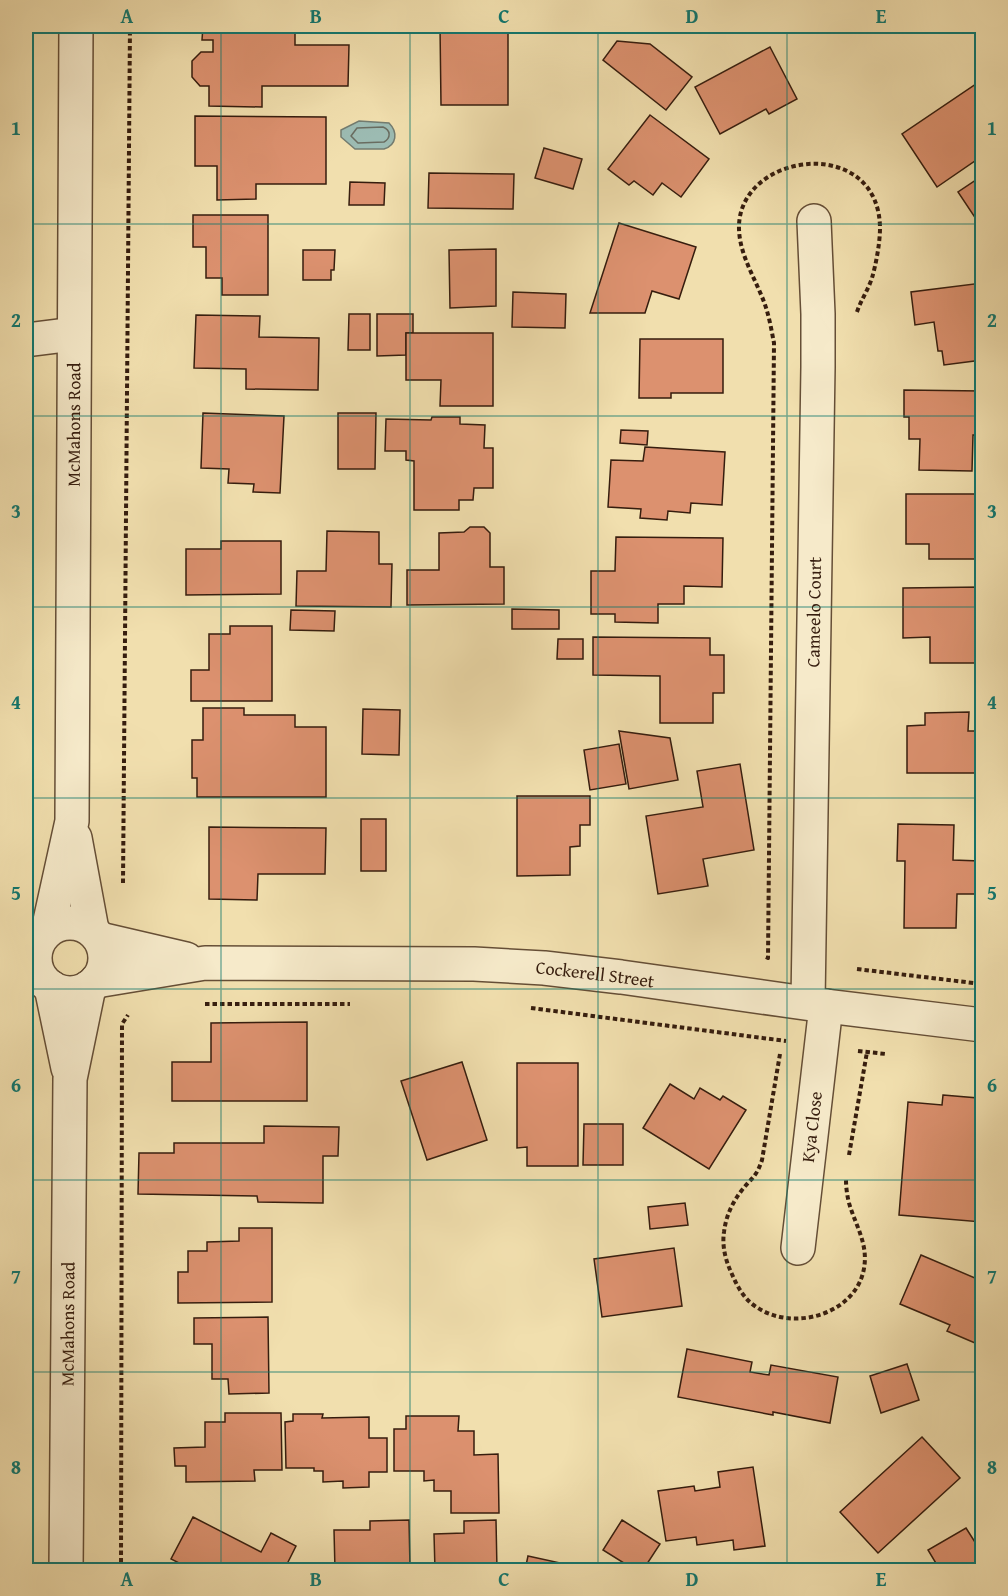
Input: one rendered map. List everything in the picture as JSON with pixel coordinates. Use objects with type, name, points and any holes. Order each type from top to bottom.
[{"type":"street","name":"McMahons Road","points":[[76,26],[72,821],[96,935]]},
{"type":"street","name":"Cameelo Court","points":[[814,221],[818,314],[817,1004]]},
{"type":"street","points":[[26,340],[74,334]]},
{"type":"street","name":"McMahons Road","points":[[38,936],[72,821]]},
{"type":"street","points":[[70,923],[82,925],[96,935],[105,950],[102,972],[93,984],[76,992],[65,992],[38,977],[35,962],[38,936],[58,925],[70,923]]},
{"type":"street","name":"Cockerell Street","points":[[96,935],[205,963]]},
{"type":"street","name":"Cockerell Street","points":[[93,984],[205,963],[464,964],[532,968],[982,1025]]},
{"type":"street","name":"McMahons Road","points":[[38,977],[70,1079]]},
{"type":"street","name":"McMahons Road","points":[[66,1570],[70,1079],[93,984]]},
{"type":"street","name":"Kya Close","points":[[798,1248],[817,1004]]},
{"type":"path","points":[[123,887],[130,26]]},
{"type":"path","points":[[757,956],[768,958],[774,343],[767,310],[741,244],[739,225],[742,207],[752,191],[769,177],[788,167],[813,162],[837,166],[857,176],[869,190],[877,209],[880,229],[872,278],[855,319]]},
{"type":"path","points":[[846,968],[982,984]]},
{"type":"path","points":[[194,1004],[359,1004]]},
{"type":"path","points":[[526,1007],[782,1041]]},
{"type":"path","points":[[121,1570],[122,1024],[131,1010]]},
{"type":"water","points":[[359,121],[389,123],[395,134],[392,145],[384,149],[355,149],[341,137],[341,130]]},
{"type":"building","points":[[203,26],[295,26],[295,45],[349,45],[348,86],[262,86],[262,107],[209,106],[209,86],[200,86],[192,77],[192,61],[201,52],[213,52],[213,40],[202,40]]},
{"type":"building","points":[[440,26],[508,26],[508,105],[441,105]]},
{"type":"building","points":[[617,41],[650,44],[692,77],[666,110],[603,60]]},
{"type":"building","points":[[770,47],[797,99],[769,114],[766,109],[720,134],[695,87]]},
{"type":"building","points":[[982,80],[982,156],[937,187],[902,134]]},
{"type":"building","points":[[650,115],[709,159],[681,197],[662,183],[653,195],[634,181],[629,185],[608,169]]},
{"type":"building","points":[[195,116],[326,117],[326,184],[256,184],[256,199],[217,200],[217,166],[195,166]]},
{"type":"building","points":[[544,148],[582,159],[573,189],[535,178]]},
{"type":"building","points":[[429,173],[514,174],[513,209],[428,208]]},
{"type":"building","points":[[982,176],[982,228],[958,192]]},
{"type":"building","points":[[350,182],[385,183],[384,205],[349,205]]},
{"type":"building","points":[[193,215],[268,215],[268,295],[222,295],[222,278],[206,278],[206,247],[193,247]]},
{"type":"building","points":[[619,223],[696,247],[679,299],[652,291],[645,313],[590,313]]},
{"type":"building","points":[[496,249],[496,306],[450,308],[449,250]]},
{"type":"building","points":[[303,250],[335,250],[331,280],[303,280]]},
{"type":"building","points":[[982,283],[982,360],[944,365],[942,351],[938,351],[934,322],[915,325],[911,292]]},
{"type":"building","points":[[513,292],[566,294],[565,328],[512,327]]},
{"type":"building","points":[[349,314],[370,314],[370,350],[348,350]]},
{"type":"building","points":[[377,314],[413,314],[413,333],[406,333],[406,355],[377,356]]},
{"type":"building","points":[[196,315],[260,316],[259,337],[319,338],[318,390],[246,389],[246,369],[194,368]]},
{"type":"building","points":[[406,333],[493,333],[493,406],[440,406],[441,380],[406,380]]},
{"type":"building","points":[[640,339],[723,339],[723,393],[671,393],[671,398],[639,398]]},
{"type":"building","points":[[904,390],[982,391],[982,435],[973,435],[972,471],[919,470],[920,439],[909,439],[909,417],[904,417]]},
{"type":"building","points":[[203,413],[284,416],[280,493],[253,492],[254,484],[228,483],[229,469],[201,468]]},
{"type":"building","points":[[338,413],[376,413],[375,469],[338,469]]},
{"type":"building","points":[[432,417],[460,417],[460,424],[485,425],[484,448],[493,448],[493,488],[474,488],[473,500],[459,500],[459,510],[414,510],[414,461],[406,460],[406,451],[385,451],[386,419],[431,420]]},
{"type":"building","points":[[621,430],[648,431],[647,445],[620,443]]},
{"type":"building","points":[[645,447],[725,452],[722,505],[691,503],[690,513],[668,511],[667,520],[640,518],[641,509],[608,507],[611,460],[643,461]]},
{"type":"building","points":[[906,494],[982,494],[982,559],[929,559],[929,544],[906,544]]},
{"type":"building","points":[[470,527],[484,527],[490,533],[490,567],[504,567],[504,604],[407,605],[407,570],[439,570],[439,533],[464,532]]},
{"type":"building","points":[[327,531],[379,532],[379,564],[392,564],[391,607],[296,606],[297,571],[326,571]]},
{"type":"building","points":[[616,537],[723,538],[722,587],[684,586],[684,604],[658,604],[658,623],[615,622],[615,614],[591,614],[591,571],[615,571]]},
{"type":"building","points":[[221,541],[281,541],[281,594],[186,595],[186,549],[221,549]]},
{"type":"building","points":[[982,587],[982,634],[979,634],[979,663],[930,663],[930,637],[903,638],[903,588]]},
{"type":"building","points":[[512,609],[559,610],[559,629],[512,629]]},
{"type":"building","points":[[291,610],[335,611],[334,631],[290,630]]},
{"type":"building","points":[[230,626],[272,626],[272,701],[191,701],[191,670],[209,670],[209,634],[230,634]]},
{"type":"building","points":[[593,637],[710,638],[710,655],[724,655],[724,693],[713,693],[713,723],[660,723],[660,676],[593,675]]},
{"type":"building","points":[[558,639],[583,639],[583,659],[557,659]]},
{"type":"building","points":[[203,708],[244,708],[244,715],[295,715],[295,727],[326,727],[326,797],[197,797],[197,778],[192,778],[192,740],[203,740]]},
{"type":"building","points":[[363,709],[400,710],[399,755],[362,754]]},
{"type":"building","points":[[969,712],[968,731],[982,731],[982,773],[907,773],[907,726],[925,725],[925,713]]},
{"type":"building","points":[[619,731],[670,738],[678,780],[629,789]]},
{"type":"building","points":[[619,744],[626,784],[590,790],[584,750]]},
{"type":"building","points":[[740,764],[754,850],[703,859],[708,886],[658,894],[646,816],[703,807],[697,771]]},
{"type":"building","points":[[517,796],[590,796],[590,825],[580,825],[580,846],[570,847],[570,875],[517,876]]},
{"type":"building","points":[[361,819],[386,819],[386,871],[361,871]]},
{"type":"building","points":[[898,824],[954,825],[953,860],[980,861],[979,894],[957,894],[956,928],[904,928],[905,861],[897,861]]},
{"type":"building","points":[[209,827],[326,828],[325,874],[258,874],[257,900],[209,899]]},
{"type":"building","points":[[307,1022],[307,1101],[172,1101],[172,1062],[211,1062],[211,1023]]},
{"type":"building","points":[[462,1062],[487,1140],[427,1160],[401,1081]]},
{"type":"building","points":[[517,1063],[578,1063],[578,1166],[527,1166],[527,1147],[517,1148]]},
{"type":"building","points":[[670,1084],[694,1099],[700,1088],[720,1100],[723,1096],[746,1110],[709,1169],[643,1128]]},
{"type":"building","points":[[943,1095],[978,1098],[977,1108],[982,1109],[982,1222],[899,1215],[908,1102],[942,1105]]},
{"type":"building","points":[[584,1124],[623,1124],[623,1165],[583,1165]]},
{"type":"building","points":[[264,1126],[339,1127],[338,1156],[323,1156],[323,1203],[258,1202],[257,1196],[138,1194],[139,1153],[174,1153],[174,1143],[264,1143]]},
{"type":"building","points":[[685,1203],[688,1225],[650,1229],[648,1207]]},
{"type":"building","points":[[239,1228],[272,1228],[272,1302],[178,1303],[178,1272],[188,1272],[188,1251],[207,1251],[207,1242],[239,1241]]},
{"type":"building","points":[[674,1248],[682,1306],[602,1317],[594,1259]]},
{"type":"building","points":[[921,1255],[982,1281],[982,1325],[975,1343],[947,1331],[950,1325],[900,1304]]},
{"type":"building","points":[[268,1317],[269,1393],[229,1394],[228,1379],[212,1379],[212,1344],[194,1344],[194,1318]]},
{"type":"building","points":[[687,1349],[752,1362],[750,1372],[769,1375],[771,1365],[838,1377],[830,1423],[678,1397]]},
{"type":"building","points":[[907,1364],[919,1400],[881,1413],[870,1376]]},
{"type":"building","points":[[225,1413],[281,1413],[282,1470],[254,1470],[255,1481],[186,1482],[186,1466],[175,1466],[174,1448],[205,1447],[205,1422],[225,1422]]},
{"type":"building","points":[[293,1414],[323,1414],[322,1418],[369,1417],[369,1438],[387,1438],[387,1472],[369,1472],[369,1487],[343,1488],[343,1481],[323,1482],[323,1471],[314,1471],[314,1468],[286,1468],[285,1422],[293,1421]]},
{"type":"building","points":[[406,1416],[459,1416],[458,1431],[474,1431],[474,1455],[498,1454],[499,1513],[451,1513],[451,1491],[434,1491],[434,1480],[424,1481],[424,1471],[394,1471],[394,1429],[406,1429]]},
{"type":"building","points":[[922,1437],[960,1478],[878,1553],[840,1512]]},
{"type":"building","points":[[753,1467],[765,1546],[734,1550],[733,1540],[697,1545],[696,1537],[666,1541],[658,1491],[694,1486],[695,1491],[720,1487],[718,1472]]},
{"type":"building","points":[[193,1517],[261,1552],[271,1533],[296,1546],[284,1570],[187,1570],[189,1568],[171,1559]]},
{"type":"building","points":[[409,1520],[410,1567],[401,1568],[401,1570],[335,1570],[334,1530],[370,1530],[370,1521]]},
{"type":"building","points":[[496,1520],[497,1570],[435,1570],[434,1534],[464,1533],[464,1521]]},
{"type":"building","points":[[622,1520],[660,1544],[643,1570],[635,1570],[603,1550]]},
{"type":"building","points":[[966,1528],[980,1550],[982,1548],[982,1570],[940,1570],[928,1550]]},
{"type":"building","points":[[528,1556],[574,1566],[573,1570],[525,1570]]}]
